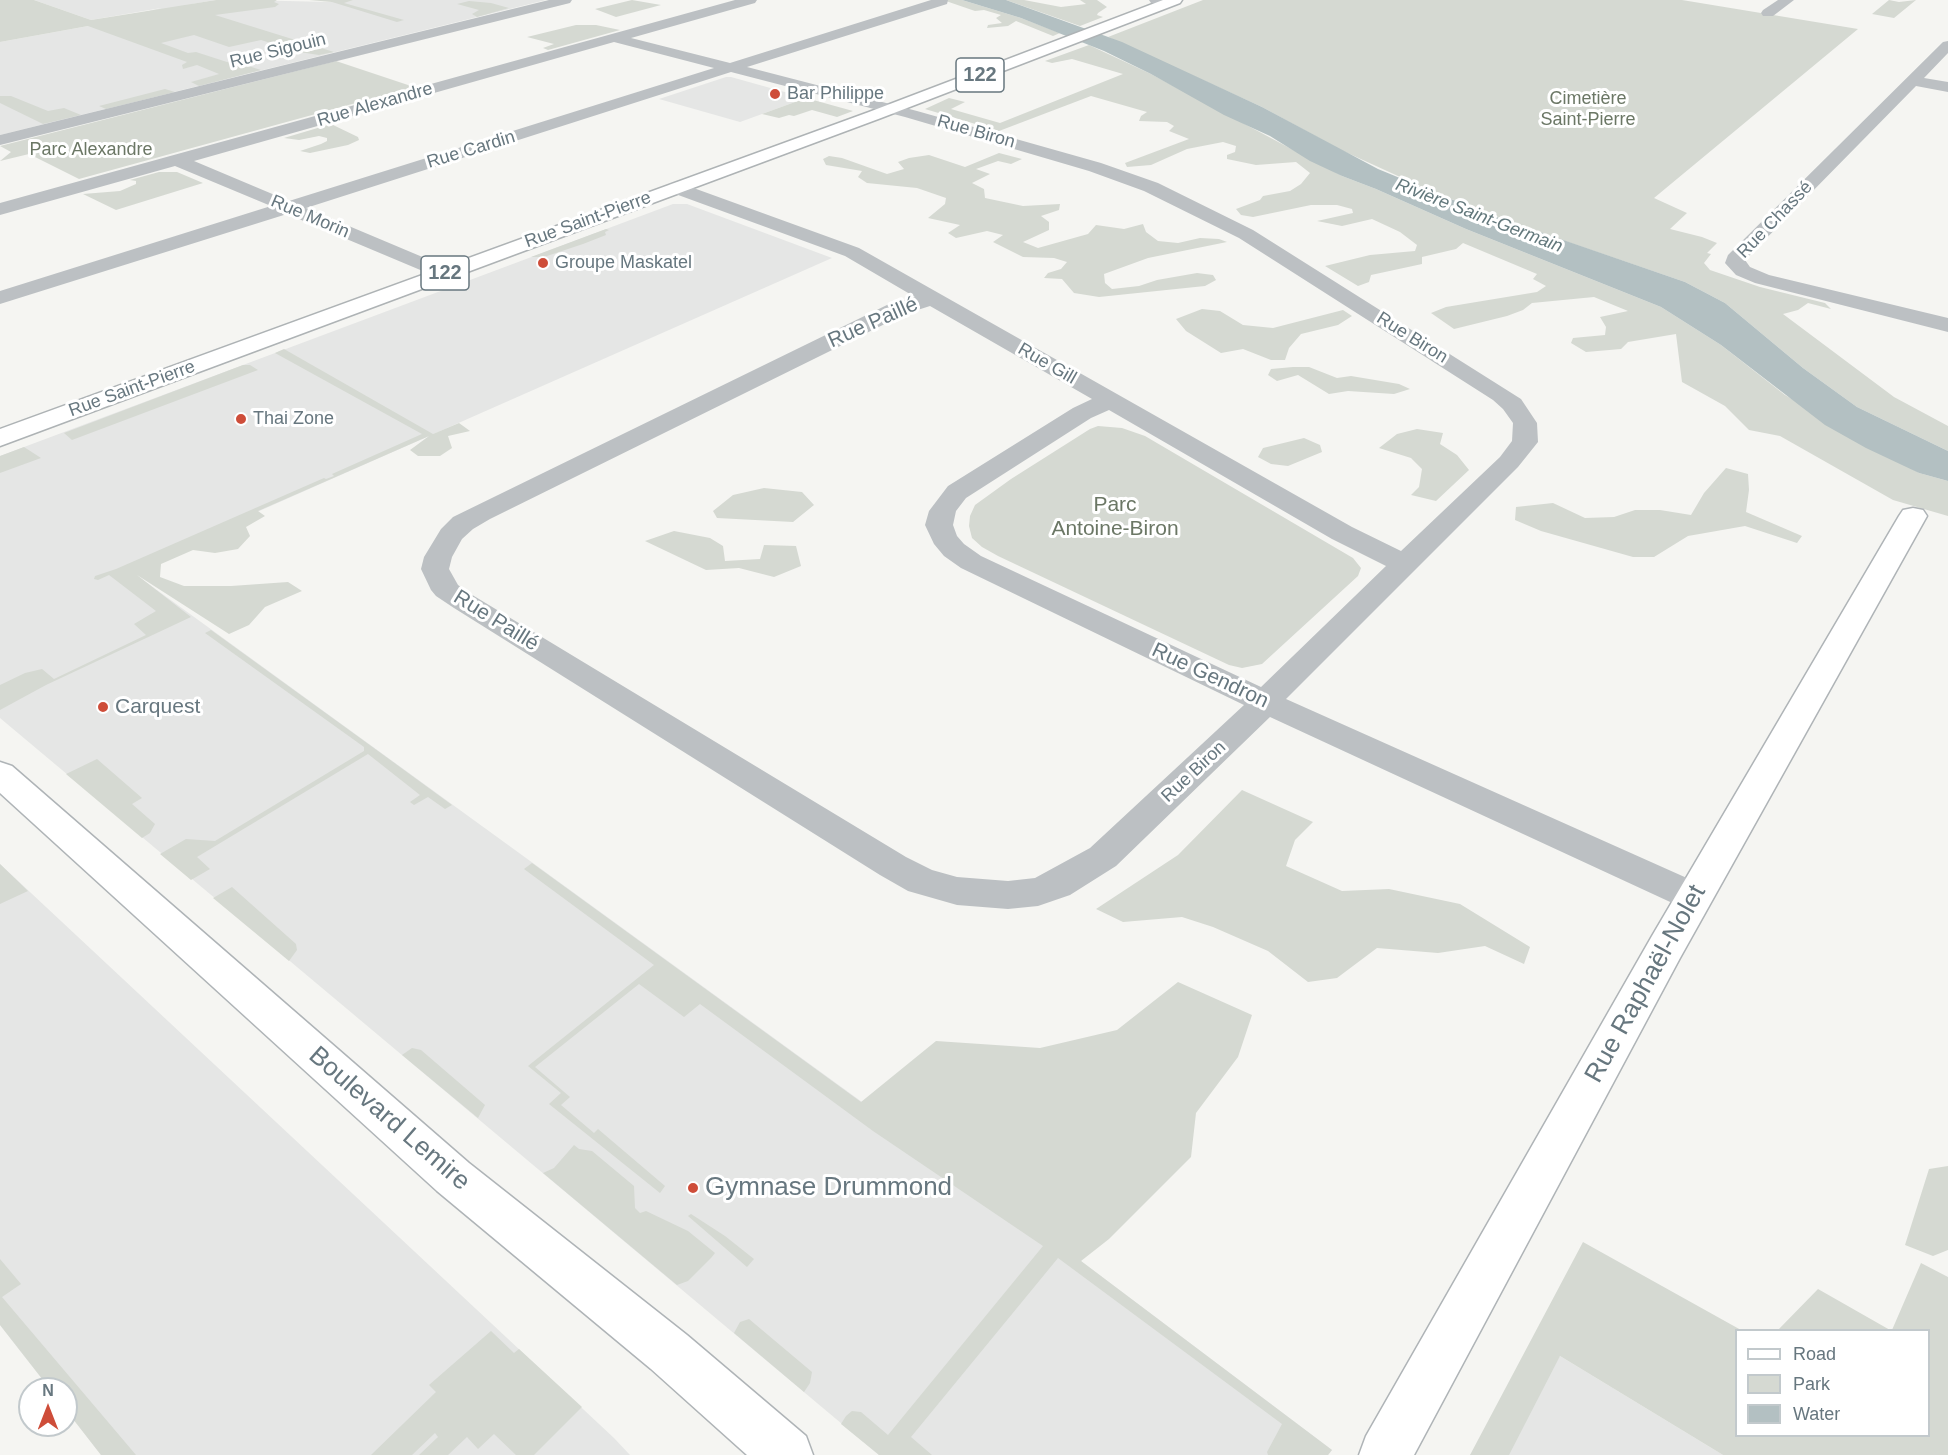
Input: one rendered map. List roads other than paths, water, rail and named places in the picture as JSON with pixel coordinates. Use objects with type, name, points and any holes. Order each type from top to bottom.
[{"type":"main road","name":"Rue Saint-Pierre","points":[[0,438],[890,109],[1100,30],[1167,1]]},
{"type":"main road","name":"Rue Raphaël-Nolet","points":[[1385,1455],[1694,897],[1912,516]]},
{"type":"main road","name":"Boulevard Lemire","points":[[0,774],[453,1177],[669,1352],[787,1455]]},
{"type":"street","name":"Rue Sigouin","points":[[0,140],[565,0]]},
{"type":"street","name":"Rue Alexandre","points":[[0,209],[750,0]]},
{"type":"street","points":[[1768,13],[1787,0]]},
{"type":"street","name":"Rue Cardin","points":[[0,298],[942,1]]},
{"type":"street","name":"Rue Biron","points":[[615,38],[890,109],[1095,167],[1143,183],[1185,202],[1272,250],[1485,384],[1512,404],[1525,423],[1525,442],[1520,450],[1406,565],[1103,858],[1057,885],[1038,892],[1008,895]]},
{"type":"street","name":"Rue Chassé","points":[[1948,45],[1735,259],[1735,263],[1743,271],[1762,279],[1948,325]]},
{"type":"street","points":[[1912,81],[1948,87]]},
{"type":"street","name":"Rue Morin","points":[[177,160],[444,273]]},
{"type":"street","name":"Rue Gill","points":[[677,188],[842,247],[1342,533],[1406,565]]},
{"type":"street","name":"Rue Paillé","points":[[933,298],[897,309],[480,513],[463,523],[451,535],[443,546],[435,569],[446,590],[464,602],[893,866],[921,881],[957,891],[1008,895]]},
{"type":"street","name":"Rue Gendron","points":[[1110,400],[1082,414],[957,492],[943,511],[939,525],[944,538],[954,550],[971,562],[1265,702],[1694,897]]},
{"type":"water","name":"Rivière Saint-Germain","points":[[962,0],[1006,0],[1122,42],[1262,107],[1378,169],[1485,213],[1685,282],[1725,303],[1803,368],[1857,407],[1948,451],[1948,481],[1919,473],[1866,448],[1825,425],[1721,345],[1661,307],[1466,229],[1342,176],[1310,161],[1270,136],[1224,115],[1151,74],[1104,51],[1021,18]]},
{"type":"place","name":"Bar Philippe","points":[[775,94]]},
{"type":"place","name":"Groupe Maskatel","points":[[543,263]]},
{"type":"place","name":"Thai Zone","points":[[241,419]]},
{"type":"place","name":"Carquest","points":[[103,707]]},
{"type":"place","name":"Gymnase Drummond","points":[[693,1188]]},
{"type":"park label","name":"Cimetière Saint-Pierre","points":[[1588,109]]},
{"type":"park label","name":"Parc Alexandre","points":[[91,150]]},
{"type":"park label","name":"Parc Antoine-Biron","points":[[1115,517]]}]
